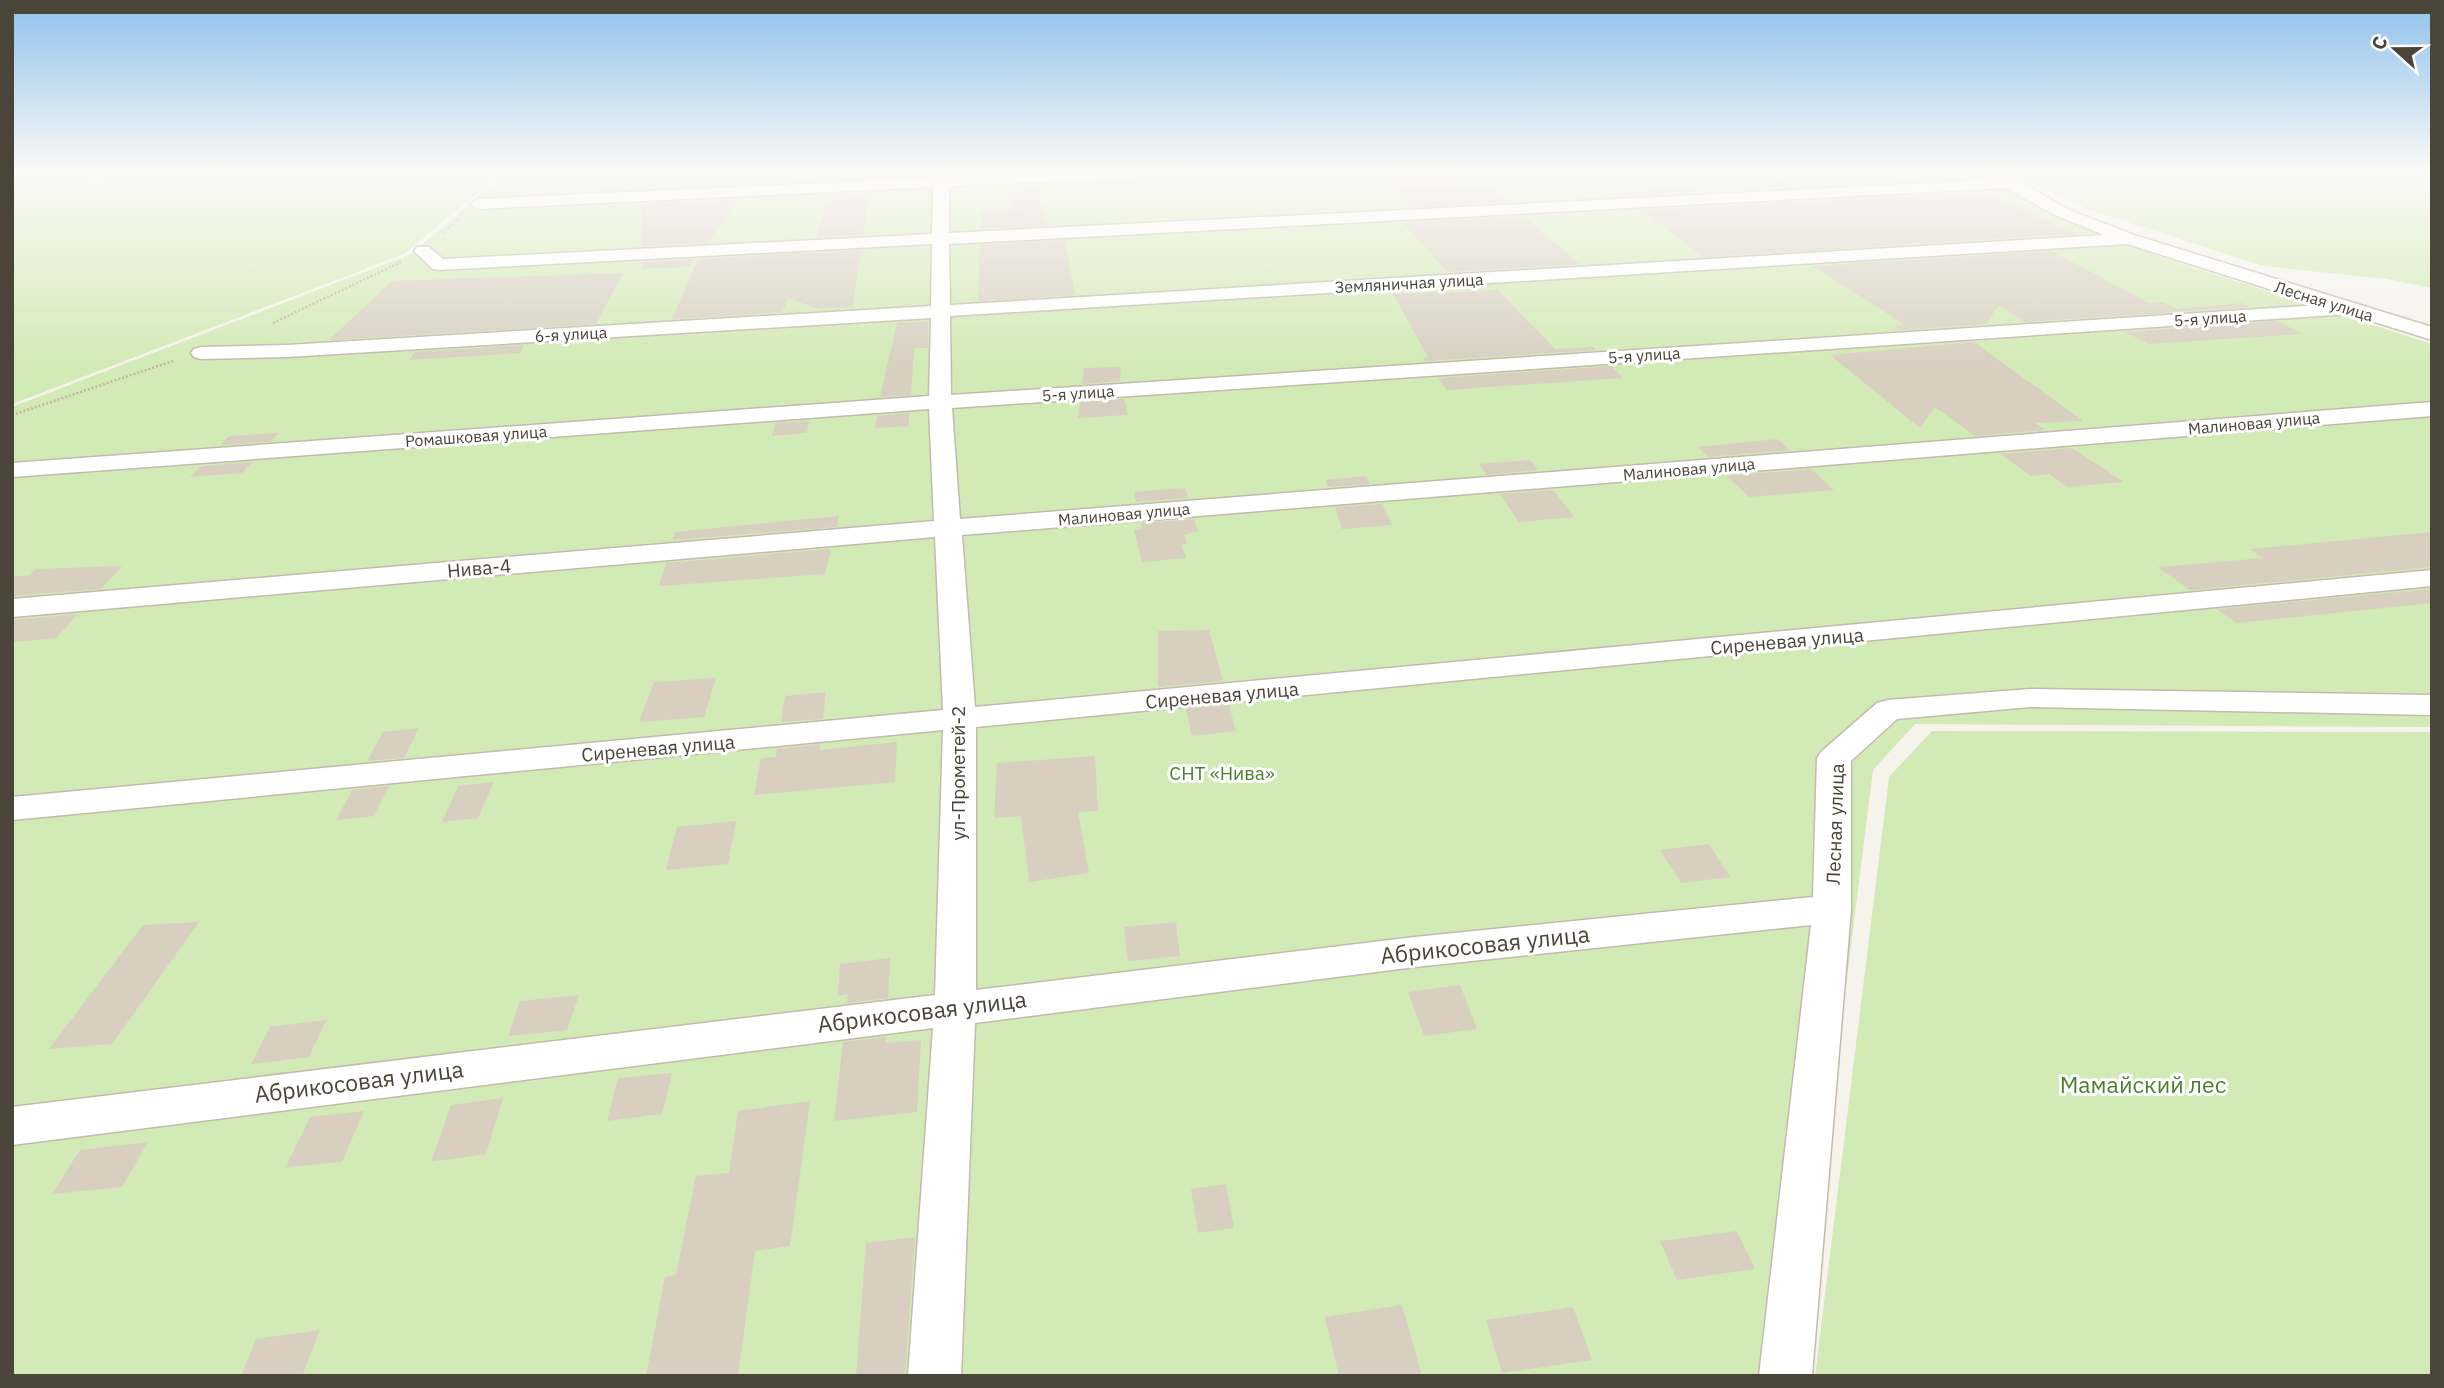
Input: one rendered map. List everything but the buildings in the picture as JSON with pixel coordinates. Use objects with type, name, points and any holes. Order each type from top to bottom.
[{"type":"street","name":"ул-Прометей-2","points":[[934,1376],[955,1007],[960,720],[940,402],[941,236]]},
{"type":"street","points":[[423,251],[439,265],[1003,236]]},
{"type":"street","name":"Лесная улица","points":[[2120,236],[2432,334]]},
{"type":"street","name":"Земляничная улица","points":[[942,311],[2128,239]]},
{"type":"street","name":"5-я улица","points":[[940,402],[2348,309]]},
{"type":"street","name":"6-я улица","points":[[201,353],[301,350],[942,311]]},
{"type":"street","name":"Ромашковая улица","points":[[12,470],[940,402]]},
{"type":"street","name":"Малиновая улица","points":[[947,528],[2432,409]]},
{"type":"street","name":"Нива-4","points":[[12,608],[947,528]]},
{"type":"street","name":"Сиреневая улица","points":[[12,809],[2432,578]]},
{"type":"street","name":"Лесная улица","points":[[1785,1376],[1832,909],[1834,758],[1888,710],[2030,698],[2432,705]]},
{"type":"street","name":"Абрикосовая улица","points":[[12,1126],[1415,952],[1832,909]]},
{"type":"path","points":[[264,326],[423,251],[441,236]]},
{"type":"path","points":[[12,415],[201,353]]},
{"type":"green space","points":[[12,236],[426,236],[404,254],[12,404]]},
{"type":"green space","name":"СНТ «Нива»","points":[[432,236],[2108,236],[2161,257],[2432,344],[2432,727],[1915,724],[1873,770],[1797,1376],[12,1376],[12,407],[411,254]]},
{"type":"green space","points":[[2170,236],[2432,236],[2432,288],[2387,279],[2263,266]]},
{"type":"green space","name":"Мамайский лес","points":[[1932,731],[2432,732],[2432,1376],[1815,1376],[1889,777]]}]
